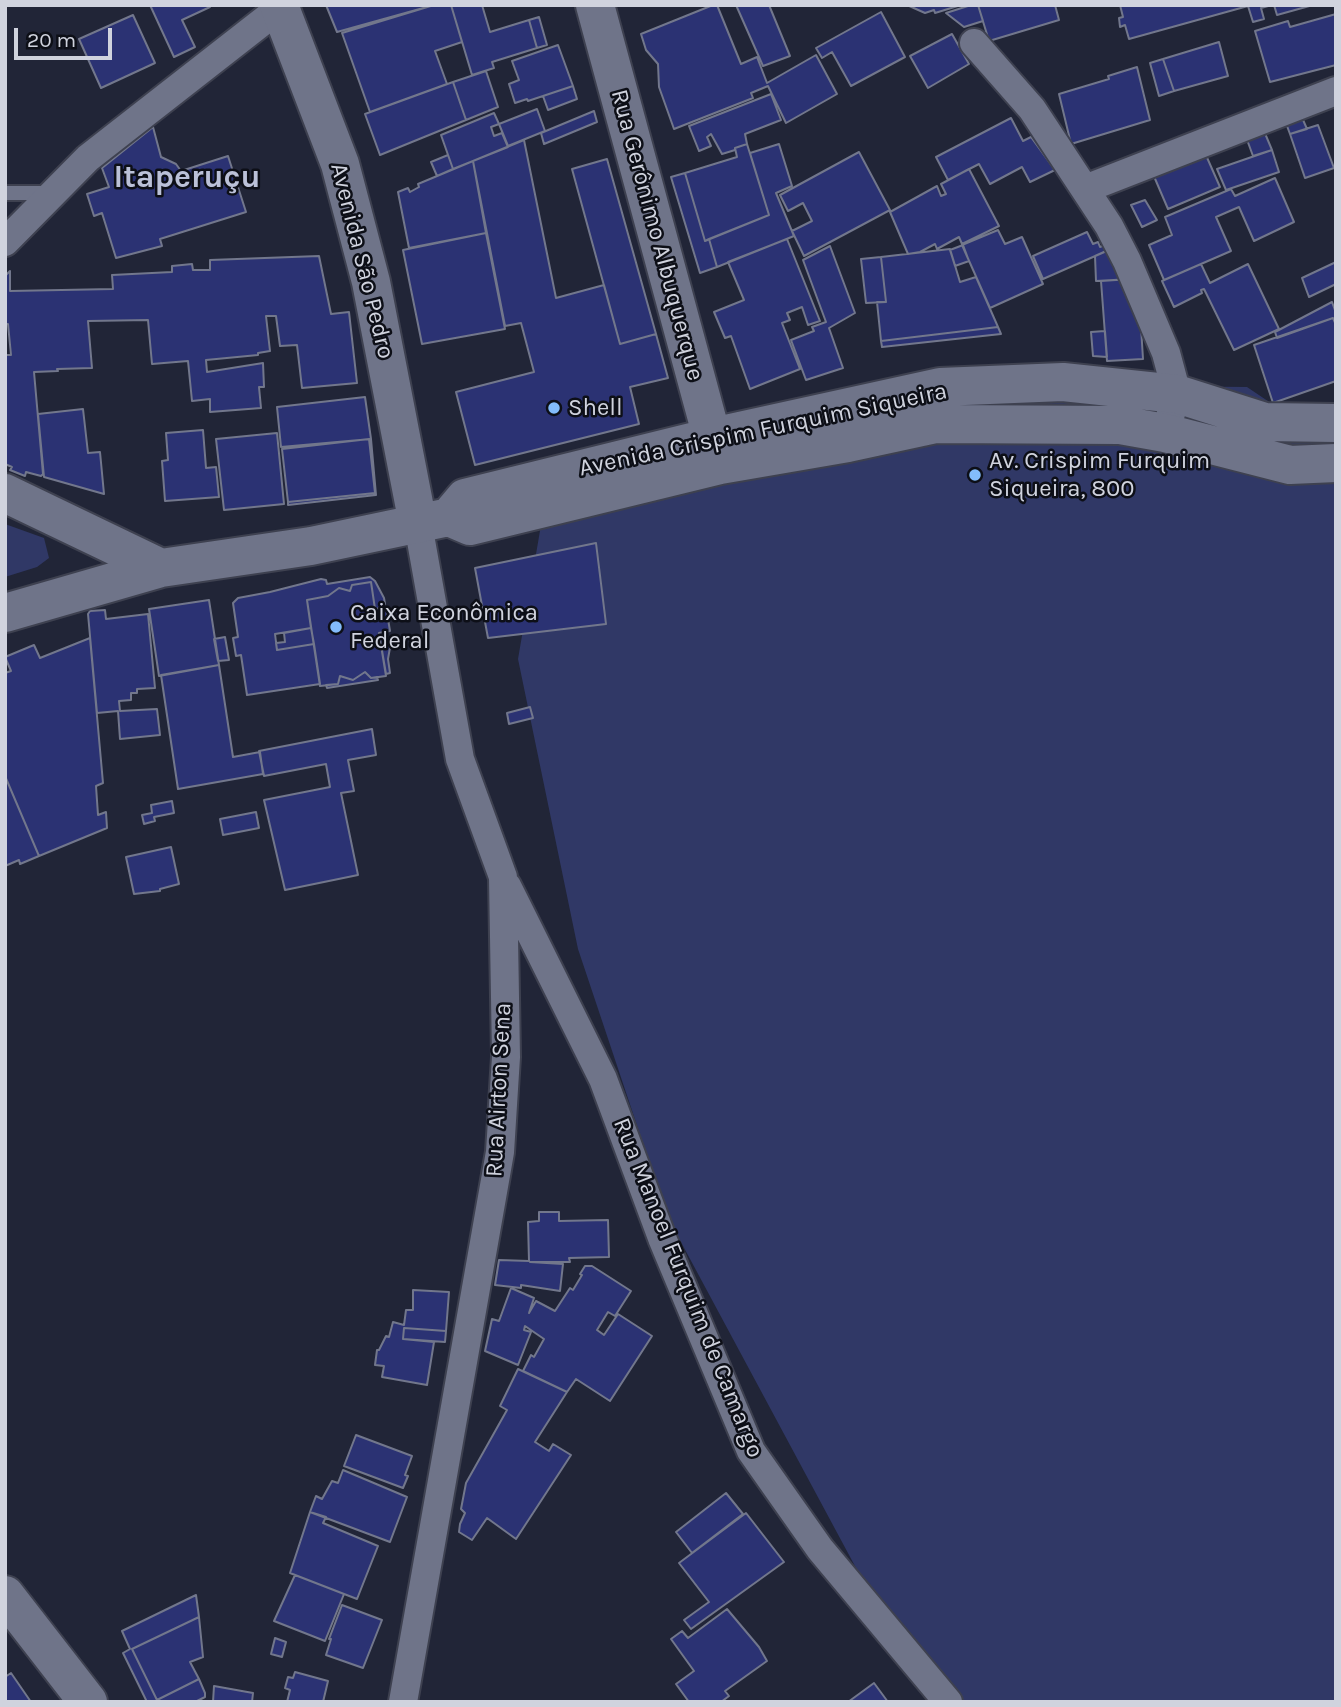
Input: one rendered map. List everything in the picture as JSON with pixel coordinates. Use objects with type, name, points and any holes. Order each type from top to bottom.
[{"type":"main road","name":"Rua Gerônimo Albuquerque","points":[[595,5],[716,451]]},
{"type":"main road","name":"Avenida São Pedro","points":[[279,7],[340,164],[434,520]]},
{"type":"main road","name":"Avenida Crispim Furquim Siqueira","points":[[5,613],[161,568],[311,546],[434,520],[470,526],[716,451],[940,387],[1063,382],[1177,394],[1265,422],[1336,423]]},
{"type":"main road","name":"Avenida Crispim Furquim Siqueira","points":[[716,451],[848,443],[936,424],[1121,425],[1165,433],[1290,465],[1336,463]]},
{"type":"main road","points":[[5,493],[161,568]]},
{"type":"main road","points":[[5,1595],[88,1702]]},
{"type":"street","points":[[5,242],[88,158],[279,7]]},
{"type":"street","points":[[974,43],[1032,109],[1109,226],[1127,261],[1166,353],[1177,394],[1165,433]]},
{"type":"street","points":[[1084,189],[1336,91]]},
{"type":"street","name":"Rua Airton Sena","points":[[403,1702],[500,1152],[506,1057],[503,877],[460,759],[434,520]]},
{"type":"street","name":"Rua Manoel Furquim de Camargo","points":[[503,877],[549,974],[604,1079],[662,1238],[751,1451],[820,1549],[948,1702]]},
{"type":"lane","points":[[5,193],[54,192]]},
{"type":"shaded area","points":[[953,384],[1247,387],[1336,447],[1336,1702],[928,1702],[668,1218],[578,949],[518,659],[541,525],[716,414]]},
{"type":"shaded area","points":[[5,524],[44,538],[49,558],[37,567],[5,577]]},
{"type":"building","points":[[150,5],[209,5],[210,7],[182,20],[195,47],[174,57]]},
{"type":"building","points":[[326,5],[434,5],[337,32]]},
{"type":"building","points":[[434,5],[451,5],[462,42],[435,51],[447,84],[370,112],[342,33]]},
{"type":"building","points":[[451,5],[482,5],[490,32],[529,20],[537,48],[492,62],[494,68],[472,75]]},
{"type":"building","points":[[717,5],[741,64],[757,57],[767,83],[816,55],[837,94],[786,123],[768,86],[751,93],[753,98],[674,129],[659,87],[658,64],[646,50],[641,34]]},
{"type":"building","points":[[736,5],[769,5],[790,56],[763,66]]},
{"type":"building","points":[[907,5],[961,5],[935,13],[934,10],[925,13]]},
{"type":"building","points":[[978,5],[983,21],[964,27],[946,13]]},
{"type":"building","points":[[978,5],[1055,5],[1059,20],[989,41]]},
{"type":"building","points":[[1120,5],[1272,5],[1261,8],[1264,19],[1253,22],[1248,6],[1129,39],[1125,25],[1120,27],[1119,18],[1123,17]]},
{"type":"building","points":[[1274,5],[1313,5],[1277,15]]},
{"type":"building","points":[[881,12],[905,57],[851,86],[832,52],[822,58],[816,48]]},
{"type":"building","points":[[1336,14],[1336,65],[1270,82],[1255,31],[1288,21],[1290,27]]},
{"type":"building","points":[[133,15],[155,63],[101,88],[79,39]]},
{"type":"building","points":[[539,17],[547,45],[537,48],[529,20]]},
{"type":"building","points":[[952,34],[969,64],[928,88],[910,56]]},
{"type":"building","points":[[1219,42],[1228,76],[1174,91],[1163,59]]},
{"type":"building","points":[[558,45],[573,86],[515,103],[509,84],[519,80],[512,61]]},
{"type":"building","points":[[1163,59],[1174,91],[1159,96],[1150,63]]},
{"type":"building","points":[[1137,67],[1150,120],[1071,144],[1059,94],[1109,79],[1108,76]]},
{"type":"building","points":[[486,71],[498,107],[466,120],[453,82]]},
{"type":"building","points":[[453,82],[466,120],[380,155],[365,114]]},
{"type":"building","points":[[573,86],[577,99],[548,110],[543,96]]},
{"type":"building","points":[[771,94],[781,120],[745,134],[747,144],[735,150],[722,154],[711,134],[707,137],[711,146],[699,151],[689,126]]},
{"type":"building","points":[[537,109],[545,131],[508,146],[499,124]]},
{"type":"building","points":[[594,111],[597,122],[544,144],[541,133]]},
{"type":"building","points":[[494,113],[499,124],[491,127],[494,136],[502,133],[508,147],[453,169],[441,135]]},
{"type":"building","points":[[1300,113],[1307,129],[1290,134],[1284,118]]},
{"type":"building","points":[[1011,118],[1023,141],[1031,137],[1055,170],[1030,182],[1022,167],[990,184],[979,164],[948,180],[936,157]]},
{"type":"building","points":[[1318,125],[1334,168],[1305,178],[1290,134]]},
{"type":"building","points":[[153,127],[161,157],[176,164],[181,171],[228,156],[246,212],[160,239],[162,246],[116,258],[102,213],[94,216],[87,194],[109,187],[102,168]]},
{"type":"building","points":[[1264,131],[1272,150],[1253,156],[1246,137]]},
{"type":"building","points":[[524,140],[556,298],[604,285],[620,344],[656,334],[668,378],[630,387],[639,424],[475,465],[456,392],[534,372],[521,323],[505,326],[473,161]]},
{"type":"building","points":[[747,144],[769,215],[705,241],[685,173],[737,157],[735,148]]},
{"type":"building","points":[[779,144],[792,186],[776,193],[794,236],[717,267],[709,239],[769,215],[750,153]]},
{"type":"building","points":[[1272,150],[1279,172],[1226,190],[1217,169]]},
{"type":"building","points":[[859,152],[890,210],[804,256],[792,231],[812,221],[803,203],[788,211],[780,195]]},
{"type":"building","points":[[1205,153],[1220,187],[1168,209],[1153,174]]},
{"type":"building","points":[[448,155],[453,169],[437,176],[431,162]]},
{"type":"building","points":[[607,159],[656,334],[620,344],[572,169]]},
{"type":"building","points":[[473,161],[486,233],[409,248],[398,192],[408,188],[410,192],[419,187],[418,184]]},
{"type":"building","points":[[969,169],[999,226],[962,244],[959,237],[937,249],[935,244],[920,252],[908,254],[890,212],[937,186],[941,196],[946,194],[941,184]]},
{"type":"building","points":[[685,173],[705,241],[709,239],[717,267],[700,273],[671,177]]},
{"type":"building","points":[[1275,178],[1294,222],[1254,241],[1239,207],[1216,217],[1231,251],[1164,280],[1149,245],[1172,235],[1165,217],[1231,189],[1235,196]]},
{"type":"building","points":[[1145,200],[1157,220],[1142,227],[1131,205]]},
{"type":"building","points":[[998,230],[1005,244],[1022,237],[1043,284],[990,308],[962,245]]},
{"type":"building","points":[[1087,232],[1093,244],[1098,242],[1100,247],[1115,240],[1118,246],[1043,279],[1033,256]]},
{"type":"building","points":[[486,233],[505,329],[422,344],[403,250]]},
{"type":"building","points":[[787,239],[820,321],[808,325],[802,307],[787,313],[790,320],[782,323],[800,369],[750,389],[731,336],[725,338],[714,312],[744,300],[728,262]]},
{"type":"building","points":[[963,245],[969,261],[955,266],[950,250]]},
{"type":"building","points":[[830,246],[855,313],[829,328],[843,368],[806,380],[791,340],[814,331],[812,327],[826,322],[803,260]]},
{"type":"building","points":[[1115,247],[1131,279],[1096,281],[1095,256]]},
{"type":"building","points":[[950,249],[960,282],[976,277],[998,327],[881,341],[877,302],[886,302],[881,257]]},
{"type":"building","points":[[319,256],[331,314],[349,312],[357,383],[302,388],[297,345],[280,346],[276,316],[266,316],[270,351],[258,355],[206,360],[207,372],[263,363],[264,387],[259,387],[261,408],[210,412],[210,399],[192,401],[188,361],[152,364],[148,320],[88,321],[92,368],[34,372],[43,474],[41,476],[26,472],[25,476],[10,470],[12,467],[5,464],[5,355],[11,355],[8,324],[5,324],[5,276],[10,271],[10,291],[113,289],[112,275],[172,272],[172,266],[192,264],[193,270],[210,270],[210,260]]},
{"type":"building","points":[[881,257],[886,302],[866,303],[861,259]]},
{"type":"building","points":[[1336,262],[1336,284],[1309,297],[1302,278]]},
{"type":"building","points":[[1201,264],[1210,283],[1248,264],[1279,329],[1234,350],[1204,289],[1201,290],[1202,293],[1174,307],[1162,281]]},
{"type":"building","points":[[1131,279],[1139,295],[1143,359],[1107,361],[1101,281]]},
{"type":"building","points":[[1332,302],[1336,325],[1333,318],[1277,338],[1275,332]]},
{"type":"building","points":[[1333,318],[1336,325],[1336,381],[1273,403],[1254,345]]},
{"type":"building","points":[[998,327],[1001,334],[882,347],[881,341]]},
{"type":"building","points":[[1105,331],[1107,357],[1093,356],[1091,332]]},
{"type":"building","points":[[365,397],[371,439],[281,447],[277,407]]},
{"type":"building","points":[[83,409],[88,453],[100,452],[104,494],[44,477],[38,414]]},
{"type":"building","points":[[203,430],[206,468],[216,467],[219,497],[165,501],[162,461],[168,460],[166,433]]},
{"type":"building","points":[[277,433],[284,504],[224,510],[216,439]]},
{"type":"building","points":[[369,439],[376,495],[288,505],[288,502],[375,493]]},
{"type":"building","points":[[369,439],[375,493],[288,502],[282,449]]},
{"type":"building","points":[[596,543],[606,624],[488,638],[475,568]]},
{"type":"building","points":[[370,577],[384,598],[385,604],[382,608],[375,609],[371,582],[352,585],[350,591],[339,588],[328,596],[307,600],[311,628],[275,634],[277,650],[314,644],[320,684],[247,695],[241,655],[236,656],[233,638],[238,637],[233,603],[238,598],[321,579],[326,580],[327,584]]},
{"type":"building","points":[[371,582],[375,609],[386,607],[390,631],[379,633],[386,676],[371,678],[365,672],[353,680],[340,676],[338,684],[320,686],[307,600],[328,596],[339,588],[350,591],[352,585]]},
{"type":"building","points":[[209,600],[219,665],[159,676],[149,609]]},
{"type":"building","points":[[105,610],[106,619],[148,614],[155,688],[137,689],[137,693],[131,693],[131,700],[119,701],[120,711],[157,709],[160,735],[120,739],[118,711],[97,713],[88,614],[90,611]]},
{"type":"building","points":[[311,628],[314,644],[277,650],[276,643],[285,642],[284,633]]},
{"type":"building","points":[[383,632],[385,638],[391,642],[388,659],[390,673],[386,674],[379,633]]},
{"type":"building","points":[[225,637],[229,660],[218,661],[214,639]]},
{"type":"building","points":[[90,638],[103,783],[96,786],[98,815],[106,812],[107,828],[39,856],[5,776],[5,673],[11,671],[5,657],[34,645],[40,658]]},
{"type":"building","points":[[219,665],[233,757],[260,752],[263,774],[178,789],[161,675]]},
{"type":"building","points":[[365,672],[378,680],[327,688],[326,685],[338,684],[340,676],[353,680]]},
{"type":"building","points":[[530,707],[533,718],[509,724],[507,713]]},
{"type":"building","points":[[372,729],[376,755],[348,760],[354,791],[341,793],[358,875],[285,890],[264,800],[330,787],[326,764],[264,776],[259,751]]},
{"type":"building","points":[[5,776],[39,856],[20,864],[19,860],[5,866]]},
{"type":"building","points":[[172,801],[174,813],[154,817],[155,821],[144,824],[142,815],[152,813],[151,805]]},
{"type":"building","points":[[256,812],[259,828],[223,835],[220,819]]},
{"type":"building","points":[[171,847],[179,884],[160,891],[134,894],[126,857]]},
{"type":"building","points":[[539,1212],[559,1212],[559,1221],[608,1220],[609,1257],[569,1258],[570,1262],[530,1262],[563,1264],[560,1291],[521,1285],[521,1288],[495,1285],[499,1260],[529,1261],[528,1222],[539,1221]]},
{"type":"building","points":[[585,1266],[592,1266],[631,1291],[615,1316],[608,1312],[597,1330],[604,1335],[618,1314],[652,1336],[610,1401],[576,1379],[567,1392],[523,1371],[544,1339],[525,1326],[524,1330],[531,1332],[518,1365],[485,1351],[492,1319],[499,1321],[511,1288],[534,1298],[529,1313],[536,1301],[555,1311],[570,1288],[573,1290]]},
{"type":"building","points":[[413,1290],[449,1292],[446,1331],[404,1328],[403,1339],[434,1342],[427,1385],[382,1377],[384,1366],[375,1365],[377,1350],[386,1336],[389,1337],[393,1322],[404,1325],[406,1310],[413,1310]]},
{"type":"building","points":[[404,1328],[446,1331],[445,1342],[403,1339]]},
{"type":"building","points":[[518,1369],[567,1392],[535,1442],[549,1451],[553,1444],[571,1455],[516,1539],[487,1518],[472,1540],[459,1532],[465,1513],[461,1509],[466,1483],[507,1410],[500,1406]]},
{"type":"building","points":[[356,1435],[412,1456],[403,1488],[344,1466]]},
{"type":"building","points":[[343,1470],[407,1497],[390,1542],[310,1512],[316,1496],[322,1499],[332,1481],[338,1483]]},
{"type":"building","points":[[726,1493],[743,1514],[692,1553],[676,1532]]},
{"type":"building","points":[[310,1512],[326,1517],[323,1523],[378,1546],[357,1599],[290,1573]]},
{"type":"building","points":[[746,1513],[784,1562],[691,1629],[684,1620],[709,1602],[679,1563]]},
{"type":"building","points":[[295,1575],[344,1594],[325,1641],[274,1621]]},
{"type":"building","points":[[196,1595],[199,1617],[132,1649],[157,1700],[199,1679],[205,1697],[195,1702],[147,1702],[123,1653],[130,1649],[122,1631]]},
{"type":"building","points":[[342,1605],[382,1620],[363,1668],[326,1655]]},
{"type":"building","points":[[727,1609],[759,1647],[767,1661],[725,1691],[729,1696],[721,1702],[689,1702],[676,1684],[694,1671],[671,1639],[682,1631],[688,1638]]},
{"type":"building","points":[[199,1617],[203,1657],[190,1662],[199,1679],[157,1700],[132,1649]]},
{"type":"building","points":[[275,1638],[286,1642],[282,1657],[271,1654]]},
{"type":"building","points":[[295,1672],[328,1681],[323,1702],[287,1702],[290,1690],[285,1688],[288,1677],[293,1678]]},
{"type":"building","points":[[11,1673],[31,1702],[5,1702],[5,1677]]},
{"type":"building","points":[[874,1683],[888,1702],[848,1702]]},
{"type":"building","points":[[214,1686],[253,1693],[252,1702],[213,1702]]},
{"type":"place","name":"Shell","points":[[554,408]]},
{"type":"place","name":"Av. Crispim Furquim Siqueira, 800","points":[[975,475]]},
{"type":"place","name":"Caixa Econômica Federal","points":[[336,627]]},
{"type":"district","name":"Itaperuçu","points":[[187,178]]}]
